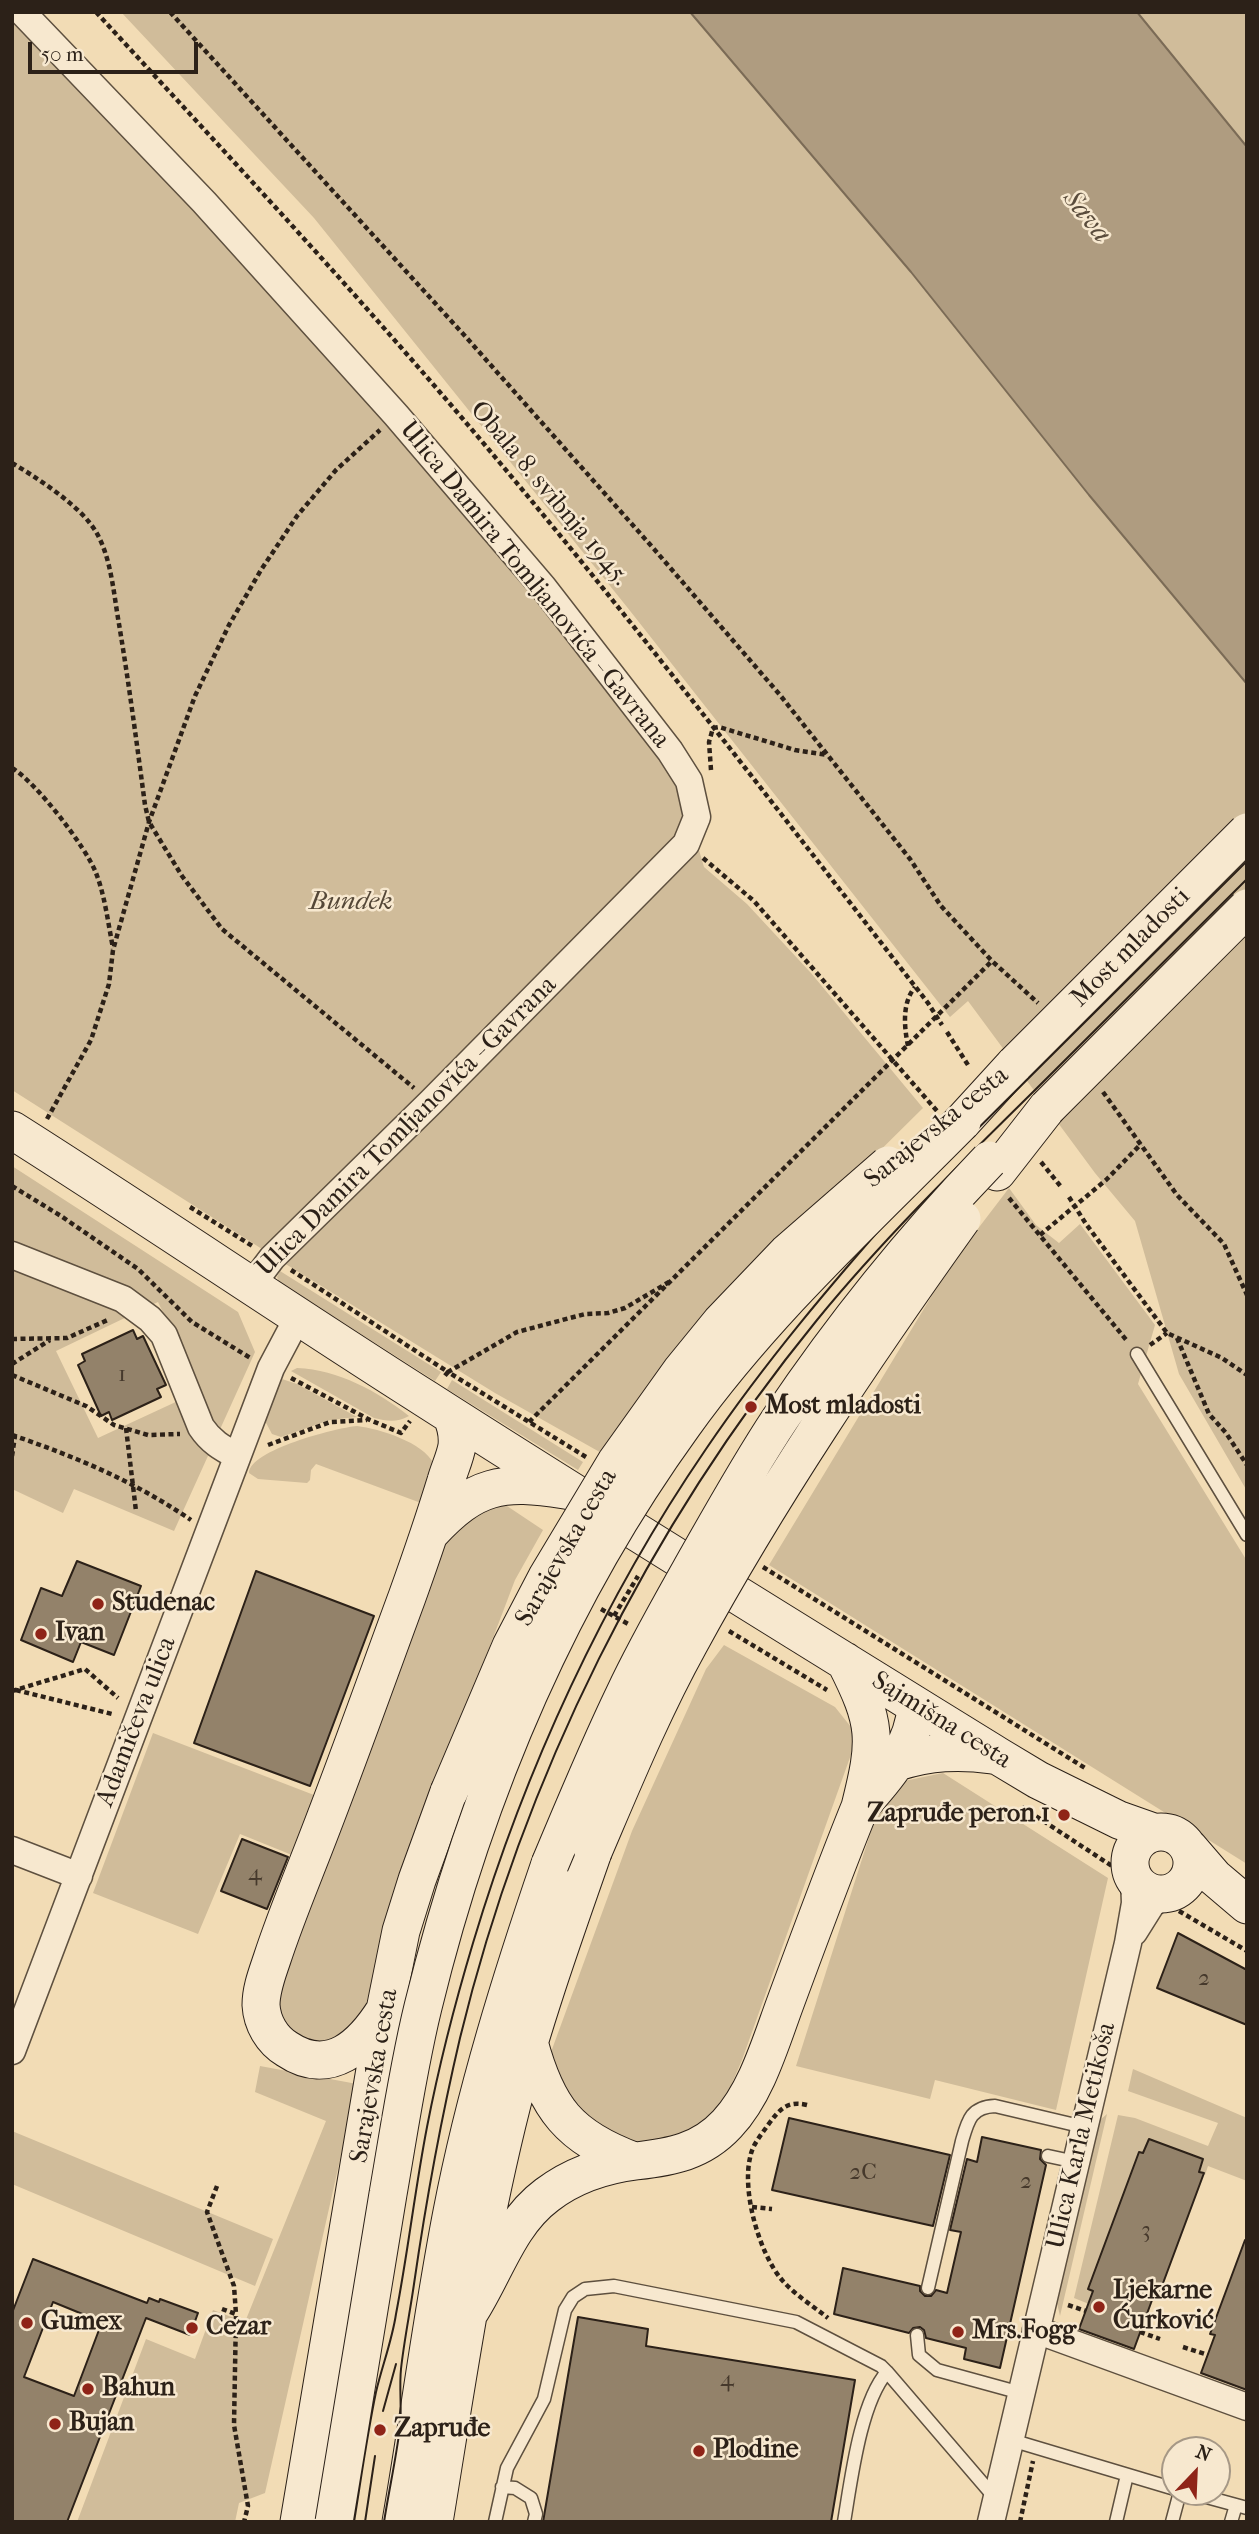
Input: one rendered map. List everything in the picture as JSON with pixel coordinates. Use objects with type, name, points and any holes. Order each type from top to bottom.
[{"type":"main road","name":"Most mladosti","points":[[1015,1064],[1247,832]]},
{"type":"main road","name":"Most mladosti","points":[[1047,1108],[1247,908]]},
{"type":"main road","name":"Sarajevska cesta","points":[[299,2522],[385,2010],[401,1931],[449,1792],[494,1683],[547,1577],[616,1462],[681,1371],[721,1322],[787,1253],[1015,1064]]},
{"type":"main road","name":"Sarajevska cesta","points":[[434,2522],[469,2313],[512,2105],[555,1960],[593,1852],[660,1702],[733,1566],[802,1455],[930,1263],[1047,1108]]},
{"type":"main road","name":"Sarajevska cesta","points":[[334,2522],[402,2113],[422,2012],[439,1944],[482,1806],[522,1707],[568,1613],[607,1542],[643,1483],[690,1415],[769,1318],[952,1116]]},
{"type":"main road","name":"Ulica Damira Tomljanovića - Gavrana","points":[[12,1130],[161,1224],[261,1272],[298,1317],[445,1400],[839,1677]]},
{"type":"main road","name":"Sarajevska cesta","points":[[401,2522],[452,2212],[470,2127],[517,1959],[550,1864],[583,1785],[652,1638],[780,1419],[847,1326],[923,1231],[996,1174]]},
{"type":"main road","points":[[385,2010],[372,2030],[348,2052],[329,2060],[311,2059],[281,2046],[268,2030],[262,2016],[261,2003],[263,1987],[290,1903],[317,1838],[430,1533],[457,1447],[456,1426],[445,1400]]},
{"type":"main road","points":[[430,1533],[463,1502],[493,1488],[511,1485],[573,1491]]},
{"type":"main road","points":[[839,1677],[867,1708],[873,1735],[884,1757]]},
{"type":"main road","name":"Sajmišna cesta","points":[[839,1677],[916,1706],[998,1756],[1027,1792],[1117,1844],[1144,1881]]},
{"type":"main road","points":[[469,2313],[485,2289],[506,2243],[531,2208],[566,2182],[589,2172],[634,2161],[656,2160],[692,2149],[727,2124],[758,2073],[860,1807],[884,1757],[912,1730],[916,1706]]},
{"type":"main road","points":[[884,1757],[950,1751],[998,1756]]},
{"type":"main road","name":"Sajmišna cesta","points":[[1027,1792],[1153,1832]]},
{"type":"main road","points":[[1247,1905],[1213,1877],[1183,1840],[1174,1834],[1153,1832],[1136,1844],[1131,1854],[1144,1881],[1203,1897],[1247,1917]]},
{"type":"main road","points":[[1144,1881],[1182,1886],[1192,1869],[1189,1848]]},
{"type":"main road","points":[[529,2042],[538,2076],[548,2098],[566,2121],[590,2141],[609,2152],[634,2161]]},
{"type":"street","name":"Ulica Damira Tomljanovića - Gavrana","points":[[22,12],[204,202],[396,415],[543,587],[670,751],[689,781],[697,817],[686,844],[261,1272]]},
{"type":"street","points":[[12,1255],[107,1292],[135,1307],[164,1335],[201,1427],[208,1438],[237,1456]]},
{"type":"street","name":"Adamičeva ulica","points":[[12,2052],[271,1368],[298,1317]]},
{"type":"street","points":[[12,1850],[79,1876]]},
{"type":"street","name":"Ulica Karla Metikoša","points":[[994,2511],[1128,1943],[1135,1903],[1144,1881]]},
{"type":"street","points":[[1037,2330],[1247,2407]]},
{"type":"lane","points":[[1138,1354],[1247,1535]]},
{"type":"lane","points":[[928,2288],[962,2141],[968,2120],[975,2112],[984,2106],[995,2106],[1084,2127]]},
{"type":"lane","points":[[1048,2156],[1076,2162]]},
{"type":"lane","points":[[495,2522],[502,2487],[512,2458],[544,2399],[565,2310],[573,2297],[585,2289],[614,2286],[796,2322],[881,2366],[994,2511]]},
{"type":"lane","points":[[917,2336],[919,2355],[937,2370],[1021,2393]]},
{"type":"lane","points":[[844,2522],[867,2411],[877,2384],[887,2372]]},
{"type":"lane","points":[[1011,2440],[1161,2484]]},
{"type":"lane","points":[[1116,2522],[1127,2475]]},
{"type":"lane","points":[[502,2487],[515,2488],[531,2498],[536,2514],[534,2522]]},
{"type":"lane","points":[[1231,2522],[1241,2506]]},
{"type":"path","name":"Obala 8. svibnja 1945.","points":[[96,12],[433,384],[620,609],[942,1025]]},
{"type":"path","points":[[170,12],[492,367],[762,674],[910,859],[941,906],[992,961],[1034,996],[1041,1007]]},
{"type":"path","points":[[47,1119],[91,1040],[109,984],[113,950],[149,822],[195,696],[229,625],[297,516],[335,470],[396,415]]},
{"type":"path","points":[[12,463],[73,507],[89,522],[102,543],[130,685],[149,822],[182,876],[222,929],[431,1102]]},
{"type":"path","points":[[713,727],[795,750],[828,755]]},
{"type":"path","points":[[12,768],[35,785],[88,858],[96,873],[113,950]]},
{"type":"path","points":[[686,844],[754,901],[894,1060],[952,1116]]},
{"type":"path","points":[[529,1422],[992,961]]},
{"type":"path","points":[[908,1046],[905,1033],[906,1009],[909,995],[915,987]]},
{"type":"path","points":[[947,1032],[968,1065]]},
{"type":"path","points":[[1103,1091],[1177,1195],[1224,1244],[1247,1296]]},
{"type":"path","points":[[1040,1235],[1106,1180],[1141,1144]]},
{"type":"path","points":[[1049,1171],[1062,1188]]},
{"type":"path","points":[[996,1174],[1040,1235],[1138,1354]]},
{"type":"path","points":[[12,1186],[127,1262],[192,1322],[258,1363]]},
{"type":"path","points":[[1069,1197],[1167,1333],[1222,1358],[1247,1375]]},
{"type":"path","points":[[261,1272],[447,1372],[593,1461]]},
{"type":"path","points":[[447,1372],[517,1332],[585,1314],[625,1308],[674,1279]]},
{"type":"path","points":[[12,1339],[66,1338],[135,1307],[154,1285]]},
{"type":"path","points":[[1176,1337],[1209,1413],[1247,1465]]},
{"type":"path","points":[[12,1364],[51,1339]]},
{"type":"path","points":[[445,1400],[447,1372]]},
{"type":"path","points":[[284,1374],[370,1420],[401,1433],[412,1419]]},
{"type":"path","points":[[12,1375],[86,1406],[114,1425],[148,1435],[187,1434]]},
{"type":"path","points":[[237,1456],[330,1423],[370,1420]]},
{"type":"path","points":[[126,1429],[136,1511]]},
{"type":"path","points":[[12,1456],[14,1435],[79,1458],[133,1485],[208,1533]]},
{"type":"path","points":[[757,1563],[1086,1768]]},
{"type":"path","points":[[614,1616],[638,1576]]},
{"type":"path","points":[[598,1604],[596,1607],[632,1627],[634,1623]]},
{"type":"path","points":[[724,1628],[839,1677]]},
{"type":"path","points":[[13,1690],[85,1669],[118,1698]]},
{"type":"path","points":[[13,1690],[112,1714]]},
{"type":"path","points":[[1027,1792],[1097,1855],[1115,1868],[1144,1881]]},
{"type":"path","points":[[1207,1926],[1247,1951]]},
{"type":"path","points":[[807,2105],[797,2102],[787,2104],[779,2110],[754,2144],[748,2171],[752,2207],[766,2255],[782,2280],[836,2324]]},
{"type":"path","points":[[217,2186],[207,2212],[234,2286],[234,2425],[248,2506],[244,2522]]},
{"type":"path","points":[[752,2207],[772,2209]]},
{"type":"path","points":[[1068,2305],[1086,2311]]},
{"type":"path","points":[[222,2309],[236,2314]]},
{"type":"path","points":[[1140,2332],[1160,2339]]},
{"type":"path","points":[[1183,2347],[1208,2356]]},
{"type":"path","points":[[1020,2522],[1032,2462]]},
{"type":"green space","points":[[121,12],[690,12],[911,272],[1089,495],[1247,684],[1247,1491],[1179,1374],[1135,1221],[1095,1173],[968,1001],[950,1017],[627,607],[314,218]]},
{"type":"green space","points":[[1137,12],[1247,12],[1247,147]]},
{"type":"green space","name":"Bundek","points":[[12,17],[196,210],[495,540],[679,783],[704,867],[747,904],[811,973],[923,1108],[827,1203],[605,1455],[495,1393],[12,1090]]},
{"type":"green space","points":[[12,1166],[238,1312],[255,1352],[174,1531],[74,1489],[63,1513],[12,1489]],"holes":[[[158,1302],[191,1371],[180,1400],[98,1438],[56,1351]]]},
{"type":"green space","points":[[1009,1188],[1036,1225],[1059,1243],[1080,1224],[1155,1325],[1138,1384],[1247,1561],[1247,1864],[769,1565],[951,1264]]},
{"type":"green space","points":[[280,1271],[441,1372],[435,1381],[279,1282],[277,1277]]},
{"type":"green space","points":[[297,1368],[328,1373],[357,1383],[409,1416],[392,1421],[374,1418],[291,1371]]},
{"type":"green space","points":[[282,1379],[297,1384],[357,1417],[330,1420],[281,1437],[272,1434],[264,1419]]},
{"type":"green space","points":[[452,1380],[583,1462],[578,1470],[447,1389]]},
{"type":"green space","points":[[357,1426],[400,1438],[421,1449],[428,1456],[434,1464],[421,1503],[316,1464],[307,1483],[258,1479],[249,1473],[253,1464],[278,1449],[313,1436]]},
{"type":"green space","points":[[498,1500],[543,1530],[515,1580],[391,1906],[361,2024],[341,2038],[317,2044],[297,2036],[281,2017],[279,1992],[450,1527]]},
{"type":"green space","points":[[724,1645],[835,1707],[855,1732],[853,1749],[742,2060],[724,2102],[697,2132],[669,2147],[623,2143],[588,2123],[547,2063],[632,1831],[706,1669]]},
{"type":"green space","points":[[153,1733],[314,1795],[292,1855],[240,1834],[198,1934],[93,1893]]},
{"type":"green space","points":[[943,1773],[1108,1878],[1056,2110],[935,2080],[930,2099],[796,2066],[878,1809],[904,1781]]},
{"type":"green space","points":[[260,2066],[357,2084],[265,2493],[239,2503],[235,2522],[77,2522],[146,2339],[195,2359],[213,2310],[245,2322],[326,2121],[255,2092]]},
{"type":"green space","points":[[1133,2069],[1247,2118],[1247,2181],[1208,2166],[1205,2175],[1199,2172],[1203,2159],[1149,2139],[1143,2153],[1139,2152],[1089,2289],[1093,2291],[1089,2304],[1074,2298],[1118,2115],[1135,2118],[1208,2146],[1218,2123],[1128,2091]]},
{"type":"green space","points":[[1107,2114],[1060,2316],[1057,2303],[1100,2120]]},
{"type":"green space","points":[[12,2131],[273,2239],[255,2286],[12,2184]]},
{"type":"water","name":"Sava","points":[[690,12],[1137,12],[1247,147],[1247,684],[1089,495],[911,272]]},
{"type":"building","points":[[133,1330],[137,1339],[143,1336],[166,1385],[157,1389],[161,1397],[112,1420],[109,1412],[101,1416],[78,1365],[85,1361],[82,1354]]},
{"type":"building","points":[[77,1561],[141,1586],[114,1655],[81,1642],[73,1662],[21,1640],[41,1588],[62,1596]]},
{"type":"building","points":[[256,1571],[374,1616],[310,1786],[194,1743]]},
{"type":"building","points":[[242,1839],[288,1857],[267,1909],[221,1891]]},
{"type":"building","points":[[1178,1933],[1247,1970],[1247,2025],[1157,1988]]},
{"type":"building","points":[[789,2118],[950,2155],[933,2226],[772,2190]]},
{"type":"building","points":[[982,2137],[1041,2150],[1040,2159],[1046,2165],[1000,2368],[964,2359],[966,2348],[926,2338],[920,2327],[913,2328],[909,2333],[834,2314],[843,2268],[920,2286],[920,2291],[925,2296],[931,2296],[936,2290],[947,2293],[961,2232],[950,2230],[967,2159],[977,2162]]},
{"type":"building","points":[[1149,2139],[1203,2159],[1199,2172],[1204,2173],[1159,2294],[1155,2292],[1134,2349],[1079,2329],[1093,2291],[1088,2289],[1139,2152],[1143,2153]]},
{"type":"building","points":[[1245,2240],[1247,2390],[1201,2373],[1215,2335],[1210,2334]]},
{"type":"building","points":[[33,2259],[147,2303],[149,2298],[159,2302],[160,2299],[198,2313],[190,2335],[146,2318],[67,2522],[12,2522],[12,2313]],"holes":[[[53,2302],[102,2322],[74,2396],[24,2377]]]},
{"type":"building","name":"Plodine","points":[[578,2317],[648,2329],[646,2346],[855,2380],[831,2522],[543,2522]]},
{"type":"tram line","points":[[354,2522],[376,2392],[394,2324],[427,2127],[460,1988],[517,1813],[601,1625],[669,1506],[706,1449],[752,1385],[825,1293],[902,1204],[1247,861]]},
{"type":"tram line","points":[[384,2522],[400,2427],[400,2376],[405,2337],[434,2160],[460,2038],[486,1941],[519,1845],[556,1751],[599,1659],[646,1570],[699,1483],[756,1400],[817,1320],[923,1202],[1247,879]]},
{"type":"tram line","points":[[383,2411],[396,2364]]},
{"type":"tram line","points":[[365,2522],[375,2456]]},
{"type":"place","name":"Most mladosti","points":[[751,1407]]},
{"type":"place","name":"Studenac","points":[[98,1604]]},
{"type":"place","name":"Ivan","points":[[41,1634]]},
{"type":"place","name":"Zapruđe peron 1","points":[[1064,1815]]},
{"type":"place","name":"Ljekarne Ćurković","points":[[1099,2307]]},
{"type":"place","name":"Gumex","points":[[27,2323]]},
{"type":"place","name":"Cezar","points":[[192,2328]]},
{"type":"place","name":"Mrs.Fogg","points":[[958,2332]]},
{"type":"place","name":"Bahun","points":[[88,2389]]},
{"type":"place","name":"Bujan","points":[[55,2424]]},
{"type":"place","name":"Zapruđe","points":[[380,2430]]},
{"type":"place","name":"Plodine","points":[[699,2451]]}]
